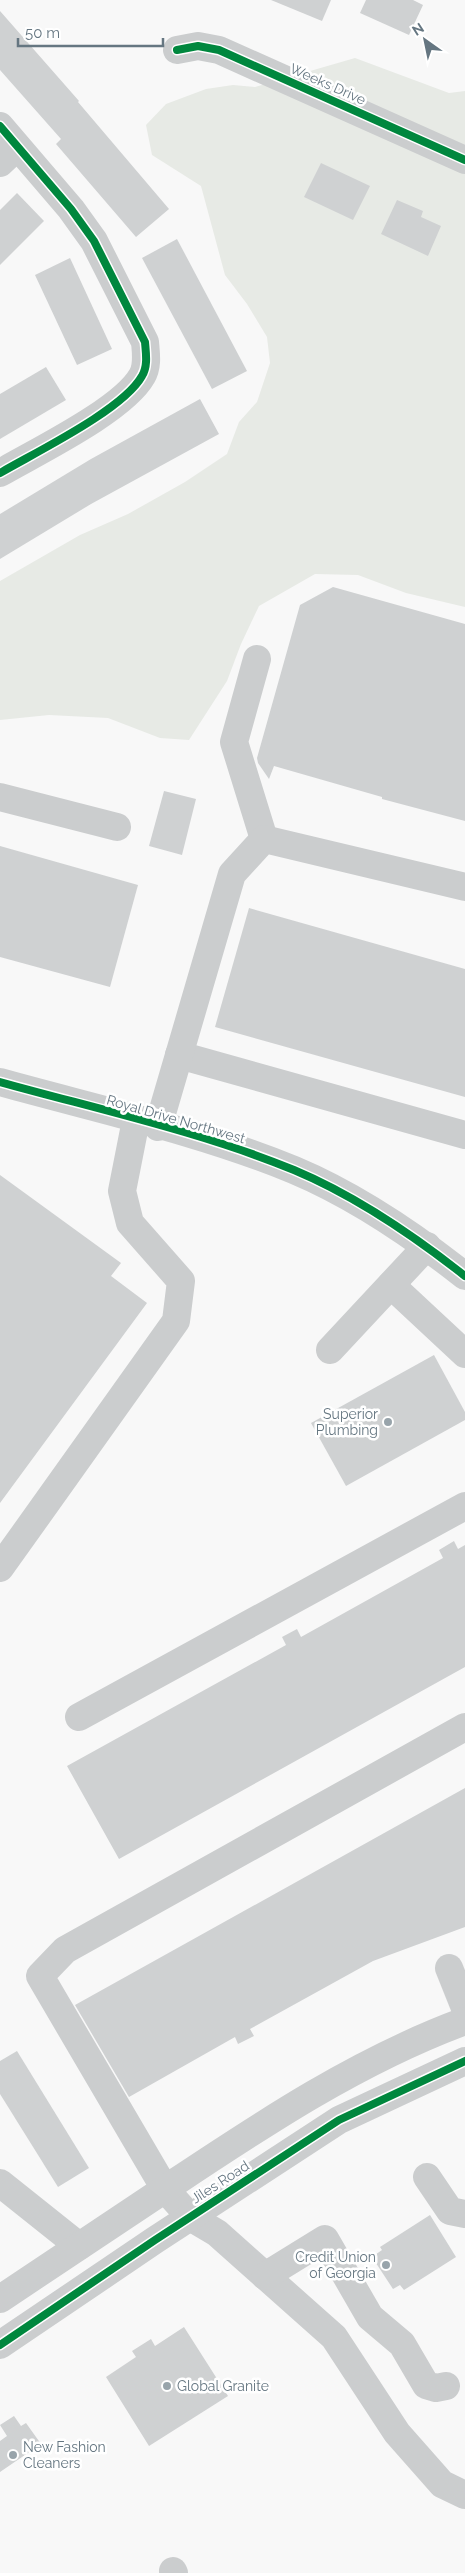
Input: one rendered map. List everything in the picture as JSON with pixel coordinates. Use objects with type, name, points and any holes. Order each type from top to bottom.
[{"type":"street","name":"Weeks Drive","points":[[177,50],[198,46],[219,50],[465,160]]},
{"type":"street","points":[[0,126],[8,155],[71,209],[94,241],[146,342],[147,358],[143,374],[120,403],[0,473]]},
{"type":"street","points":[[257,659],[234,742],[264,839]]},
{"type":"street","points":[[0,797],[116,827]]},
{"type":"street","points":[[264,839],[465,887]]},
{"type":"street","points":[[0,1568],[158,1349],[176,1321],[181,1282],[130,1223],[122,1191],[147,1123],[179,1055],[232,874],[264,839]]},
{"type":"street","points":[[179,1055],[465,1135]]},
{"type":"street","name":"Royal Drive Northwest","points":[[0,1082],[222,1143],[296,1171],[343,1194],[427,1246],[465,1276]]},
{"type":"street","points":[[330,1350],[427,1246]]},
{"type":"street","points":[[391,1285],[465,1354]]},
{"type":"street","points":[[79,1717],[465,1506]]},
{"type":"street","points":[[465,1727],[65,1950],[40,1976],[164,2189],[190,2217],[217,2233],[334,2338],[398,2433],[454,2489],[465,2471]]},
{"type":"street","points":[[449,1968],[465,2008]]},
{"type":"street","name":"Jiles Road","points":[[0,2299],[258,2127],[318,2091],[429,2034],[465,2021]]},
{"type":"street","name":"Jiles Road","points":[[0,2345],[190,2217],[339,2120],[418,2081],[465,2061]]},
{"type":"street","points":[[427,2177],[450,2211],[465,2214]]},
{"type":"street","points":[[0,2182],[79,2246]]},
{"type":"street","points":[[265,2276],[326,2239],[370,2317],[402,2344],[426,2385],[436,2388],[446,2386]]},
{"type":"shaded area","points":[[355,58],[449,93],[465,91],[465,607],[406,593],[358,575],[315,574],[259,606],[241,644],[227,681],[189,740],[160,738],[108,718],[49,715],[0,720],[0,581],[80,535],[128,514],[185,482],[227,454],[239,422],[257,402],[270,363],[267,337],[247,304],[225,275],[201,186],[152,155],[146,125],[166,104],[206,89],[233,85],[255,87]]},
{"type":"building","points":[[271,0],[331,0],[322,21]]},
{"type":"building","points":[[366,0],[413,0],[423,5],[409,35],[360,13]]},
{"type":"building","points":[[0,11],[79,101],[169,209],[136,237],[56,144],[61,139],[0,70]]},
{"type":"building","points":[[321,163],[370,186],[353,220],[304,197]]},
{"type":"building","points":[[17,193],[44,221],[0,265],[0,210]]},
{"type":"building","points":[[397,200],[423,211],[421,217],[441,226],[428,256],[381,234]]},
{"type":"building","points":[[177,239],[247,371],[212,389],[142,258]]},
{"type":"building","points":[[70,258],[112,349],[77,365],[35,275]]},
{"type":"building","points":[[46,367],[66,400],[0,439],[0,394]]},
{"type":"building","points":[[200,399],[219,434],[91,504],[0,559],[0,514],[91,459]]},
{"type":"building","points":[[333,587],[465,624],[465,821],[382,799],[382,797],[274,766],[269,779],[258,763],[257,758],[300,605]]},
{"type":"building","points":[[164,791],[196,799],[182,855],[149,846]]},
{"type":"building","points":[[0,846],[138,885],[110,987],[0,957]]},
{"type":"building","points":[[249,908],[465,969],[465,1097],[215,1027]]},
{"type":"building","points":[[0,1175],[121,1263],[111,1276],[147,1303],[0,1503]]},
{"type":"building","name":"Superior Plumbing","points":[[434,1355],[465,1412],[465,1420],[346,1486],[311,1423]]},
{"type":"building","points":[[454,1541],[458,1549],[465,1545],[465,1667],[119,1859],[67,1766],[286,1645],[282,1637],[297,1629],[301,1637],[443,1558],[439,1550]]},
{"type":"building","points":[[465,1788],[465,1927],[373,1961],[250,2029],[254,2036],[238,2044],[235,2037],[129,2097],[75,2005]]},
{"type":"building","points":[[17,2051],[89,2168],[58,2187],[0,2094],[0,2061]]},
{"type":"building","points":[[430,2215],[456,2257],[404,2290],[400,2285],[393,2289],[372,2257],[382,2250],[380,2247]]},
{"type":"building","name":"Global Granite","points":[[184,2327],[228,2396],[149,2446],[106,2377],[136,2357],[132,2351],[151,2339],[155,2346]]},
{"type":"building","name":"New Fashion Cleaners","points":[[14,2416],[21,2426],[26,2423],[41,2444],[0,2472],[0,2441],[7,2436],[0,2425]]},
{"type":"cycle path","points":[[177,50],[198,46],[219,50],[465,160]]},
{"type":"cycle path","points":[[0,126],[71,209],[94,241],[145,342],[146,360],[142,376],[117,403],[56,442],[0,473]]},
{"type":"cycle path","points":[[0,1082],[223,1144],[294,1170],[340,1192],[383,1217],[465,1276]]},
{"type":"cycle path","points":[[0,2345],[155,2240],[339,2120],[465,2061]]},
{"type":"place","name":"Superior Plumbing","points":[[388,1422]]},
{"type":"place","name":"Credit Union of Georgia","points":[[386,2265]]},
{"type":"place","name":"Global Granite","points":[[167,2386]]},
{"type":"place","name":"New Fashion Cleaners","points":[[13,2455]]}]
